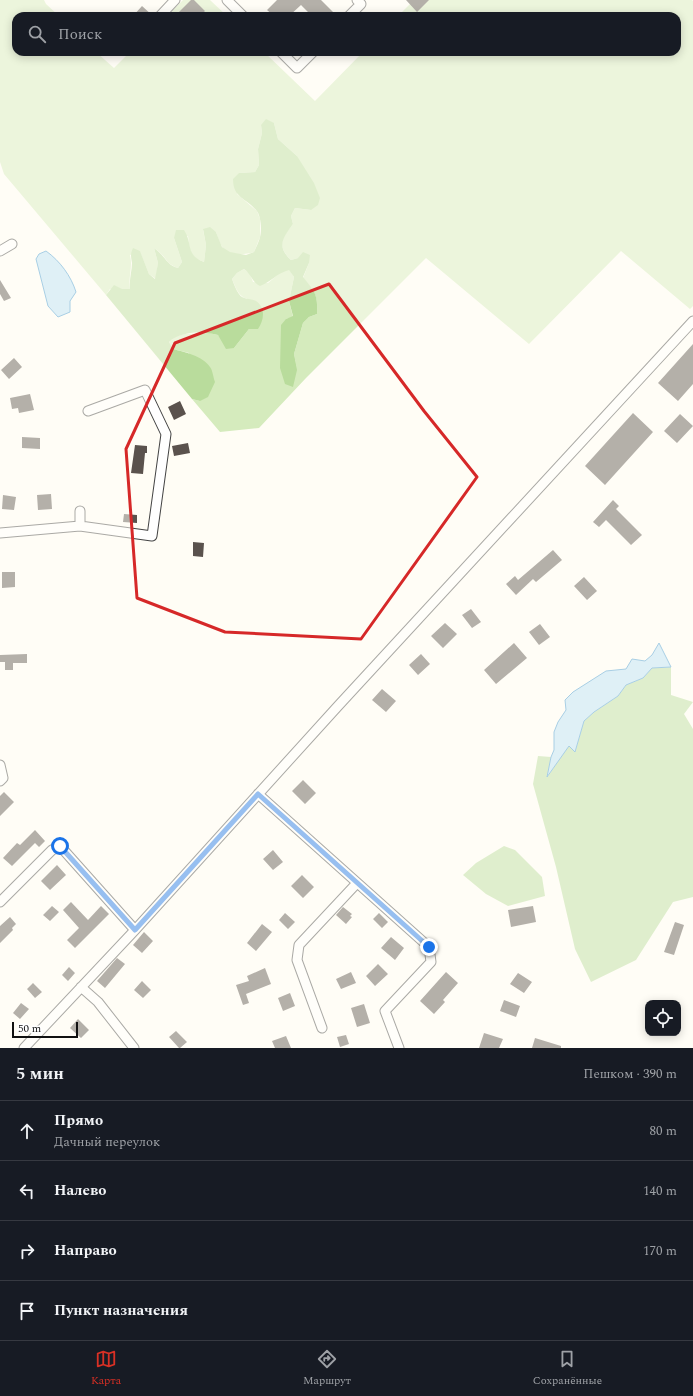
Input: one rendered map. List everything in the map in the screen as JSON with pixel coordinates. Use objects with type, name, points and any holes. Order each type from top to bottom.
[{"type":"street","points":[[164,12],[175,0]]},
{"type":"street","points":[[227,0],[239,12]]},
{"type":"street","points":[[353,12],[361,4],[357,0]]},
{"type":"street","points":[[285,56],[297,68],[309,56]]},
{"type":"street","points":[[0,250],[12,244]]},
{"type":"street","points":[[24,1048],[135,930],[693,321]]},
{"type":"street","points":[[0,533],[80,526],[152,536],[166,434],[145,390],[88,411]]},
{"type":"street","points":[[80,511],[80,526]]},
{"type":"street","points":[[0,765],[3,778],[0,781]]},
{"type":"street","points":[[258,794],[429,947],[431,962],[385,1011],[399,1048]]},
{"type":"street","points":[[0,902],[52,850],[60,846],[135,930]]},
{"type":"street","points":[[322,1028],[297,960],[299,945],[357,883]]},
{"type":"street","points":[[81,987],[98,1002],[134,1048]]},
{"type":"highlighted area","points":[[329,284],[424,411],[477,477],[361,639],[225,632],[137,598],[126,449],[175,343]]},
{"type":"green space","points":[[0,0],[44,0],[55,12],[12,12],[12,56],[100,56],[114,68],[126,56],[268,56],[315,101],[359,56],[681,56],[681,12],[402,12],[414,0],[693,1],[693,306],[690,309],[621,251],[529,344],[426,258],[306,378],[259,428],[220,432],[192,399],[200,401],[189,353],[173,349],[169,342],[175,337],[184,334],[209,333],[218,335],[234,348],[249,329],[255,301],[242,296],[232,279],[237,273],[244,269],[250,274],[253,282],[268,283],[281,272],[289,269],[294,277],[289,301],[293,317],[286,319],[297,370],[294,354],[303,323],[309,317],[317,314],[316,298],[315,294],[303,278],[309,263],[298,258],[291,260],[283,250],[282,242],[286,233],[293,224],[291,216],[295,208],[311,210],[297,156],[278,139],[274,123],[261,125],[262,133],[258,149],[259,165],[255,172],[239,173],[237,194],[257,211],[260,219],[260,237],[254,252],[246,254],[233,254],[226,251],[222,246],[216,232],[203,230],[206,245],[204,262],[195,258],[191,252],[188,236],[174,238],[182,262],[178,268],[170,264],[154,248],[158,263],[156,279],[149,274],[140,252],[130,255],[130,289],[110,289],[106,295],[4,174],[0,162]]},
{"type":"green space","points":[[183,0],[210,0],[223,12],[171,12]]},
{"type":"green space","points":[[266,119],[274,123],[278,139],[297,156],[314,183],[320,198],[318,205],[311,210],[295,208],[291,216],[293,224],[284,238],[282,246],[286,255],[291,260],[298,258],[303,252],[310,255],[309,263],[303,277],[315,294],[317,314],[309,317],[303,323],[294,354],[297,370],[293,387],[285,384],[280,368],[281,325],[286,319],[293,316],[289,301],[294,277],[289,270],[281,273],[260,286],[244,269],[237,273],[232,279],[239,294],[245,298],[256,301],[263,311],[262,322],[258,329],[249,329],[234,348],[226,349],[218,335],[206,333],[186,334],[174,338],[169,342],[173,349],[198,357],[207,363],[211,369],[215,382],[208,397],[200,401],[192,399],[106,295],[114,285],[122,289],[130,289],[132,263],[131,254],[133,248],[140,251],[149,274],[155,279],[158,263],[154,248],[171,265],[178,268],[182,262],[174,238],[176,230],[184,230],[194,256],[204,262],[206,245],[203,229],[210,227],[216,232],[222,247],[230,252],[246,255],[254,252],[261,234],[259,215],[258,212],[235,190],[233,179],[239,173],[255,172],[259,165],[258,149],[262,133],[261,125]]},
{"type":"green space","points":[[671,667],[671,695],[693,702],[684,714],[693,729],[693,897],[673,902],[636,960],[591,982],[575,949],[556,867],[533,784],[538,756],[551,757],[548,776],[569,745],[575,752],[584,721],[594,712],[618,696],[626,685],[643,678],[652,668]]},
{"type":"green space","points":[[504,846],[515,850],[542,877],[545,896],[508,906],[486,894],[463,875],[476,863]]},
{"type":"water","points":[[46,251],[56,259],[64,269],[76,292],[70,301],[70,312],[58,317],[48,306],[36,259],[39,254]]},
{"type":"water","points":[[659,643],[671,667],[652,668],[643,678],[626,685],[618,696],[594,712],[584,721],[575,752],[569,746],[547,777],[554,750],[554,732],[558,722],[566,710],[565,700],[573,692],[606,671],[626,669],[632,659],[645,661],[652,655]]},
{"type":"building","points":[[191,0],[194,0],[205,11],[204,12],[179,12]]},
{"type":"building","points":[[277,0],[321,0],[333,12],[308,12],[301,5],[293,12],[269,12],[267,10]]},
{"type":"building","points":[[406,0],[429,0],[417,12]]},
{"type":"building","points":[[142,6],[149,12],[137,12]]},
{"type":"building","points":[[0,280],[11,298],[4,301],[0,294]]},
{"type":"building","points":[[693,344],[693,384],[678,401],[658,383]]},
{"type":"building","points":[[14,358],[22,367],[9,379],[1,370]]},
{"type":"building","points":[[30,394],[34,410],[19,413],[18,408],[12,409],[10,398]]},
{"type":"building","points":[[180,401],[186,414],[174,420],[168,407]]},
{"type":"building","points":[[633,413],[653,432],[605,485],[585,466]]},
{"type":"building","points":[[680,414],[693,426],[677,443],[664,431]]},
{"type":"building","points":[[22,437],[40,438],[40,449],[22,448]]},
{"type":"building","points":[[188,443],[190,453],[174,456],[172,446]]},
{"type":"building","points":[[135,445],[147,446],[143,474],[131,473]]},
{"type":"building","points":[[51,494],[52,509],[38,510],[37,495]]},
{"type":"building","points":[[3,495],[16,497],[14,510],[2,509]]},
{"type":"building","points":[[613,500],[619,506],[616,509],[642,535],[631,545],[606,520],[599,527],[593,522]]},
{"type":"building","points":[[124,514],[137,515],[137,523],[123,522]]},
{"type":"building","points":[[193,542],[204,543],[203,557],[193,556]]},
{"type":"building","points":[[553,550],[562,560],[536,582],[533,579],[516,595],[506,584],[515,576],[518,580]]},
{"type":"building","points":[[2,572],[15,572],[15,587],[2,588]]},
{"type":"building","points":[[584,577],[597,591],[587,600],[574,586]]},
{"type":"building","points":[[471,609],[481,622],[472,628],[462,615]]},
{"type":"building","points":[[445,623],[457,634],[443,648],[431,636]]},
{"type":"building","points":[[540,624],[550,637],[539,645],[529,632]]},
{"type":"building","points":[[514,643],[527,658],[496,684],[484,670]]},
{"type":"building","points":[[27,654],[27,663],[13,663],[13,670],[5,670],[5,662],[0,662],[0,655]]},
{"type":"building","points":[[421,654],[430,664],[418,675],[409,665]]},
{"type":"building","points":[[382,689],[396,701],[386,712],[372,700]]},
{"type":"building","points":[[303,780],[316,793],[305,804],[292,791]]},
{"type":"building","points":[[4,792],[14,802],[0,816],[0,796]]},
{"type":"building","points":[[35,830],[45,841],[39,847],[35,843],[12,866],[3,858],[17,843],[20,845]]},
{"type":"building","points":[[273,850],[283,862],[273,870],[263,859]]},
{"type":"building","points":[[57,865],[66,875],[50,890],[41,881]]},
{"type":"building","points":[[302,875],[314,887],[303,898],[291,886]]},
{"type":"building","points":[[71,902],[88,920],[101,906],[109,914],[75,948],[67,940],[79,928],[63,910]]},
{"type":"building","points":[[52,906],[59,912],[50,921],[43,915]]},
{"type":"building","points":[[533,906],[536,922],[511,927],[508,910]]},
{"type":"building","points":[[343,907],[352,914],[350,916],[352,917],[346,924],[336,915]]},
{"type":"building","points":[[285,913],[295,922],[288,929],[279,920]]},
{"type":"building","points":[[379,913],[388,922],[382,928],[373,919]]},
{"type":"building","points":[[10,917],[16,924],[12,928],[13,930],[0,943],[0,926]]},
{"type":"building","points":[[675,922],[684,925],[674,955],[664,952]]},
{"type":"building","points":[[262,924],[272,932],[256,951],[247,943]]},
{"type":"building","points":[[144,932],[153,941],[142,953],[133,945]]},
{"type":"building","points":[[391,937],[404,948],[395,960],[381,948]]},
{"type":"building","points":[[117,958],[125,964],[105,988],[97,981]]},
{"type":"building","points":[[378,964],[388,974],[375,986],[366,976]]},
{"type":"building","points":[[69,967],[75,973],[68,981],[62,975]]},
{"type":"building","points":[[265,968],[271,984],[246,994],[249,1003],[243,1005],[236,985],[249,981],[247,976]]},
{"type":"building","points":[[351,972],[356,983],[341,989],[336,979]]},
{"type":"building","points":[[446,972],[458,983],[443,1000],[445,1002],[434,1014],[420,1001]]},
{"type":"building","points":[[518,973],[532,982],[524,993],[510,984]]},
{"type":"building","points":[[142,981],[151,990],[143,998],[134,990]]},
{"type":"building","points":[[33,983],[42,992],[35,998],[27,989]]},
{"type":"building","points":[[290,993],[295,1006],[283,1011],[278,998]]},
{"type":"building","points":[[504,1000],[520,1006],[516,1017],[500,1011]]},
{"type":"building","points":[[21,1003],[29,1009],[20,1019],[13,1013]]},
{"type":"building","points":[[364,1004],[370,1023],[357,1027],[351,1008]]},
{"type":"building","points":[[78,1019],[89,1030],[81,1038],[70,1028]]},
{"type":"building","points":[[176,1031],[187,1042],[180,1048],[169,1037]]},
{"type":"building","points":[[484,1033],[503,1039],[499,1048],[479,1048]]},
{"type":"building","points":[[346,1035],[349,1044],[340,1047],[337,1037]]},
{"type":"building","points":[[286,1036],[291,1048],[275,1048],[272,1041]]},
{"type":"building","points":[[535,1038],[561,1046],[561,1048],[532,1048]]},
{"type":"route","points":[[60,846],[135,930],[258,794],[429,947]]}]
